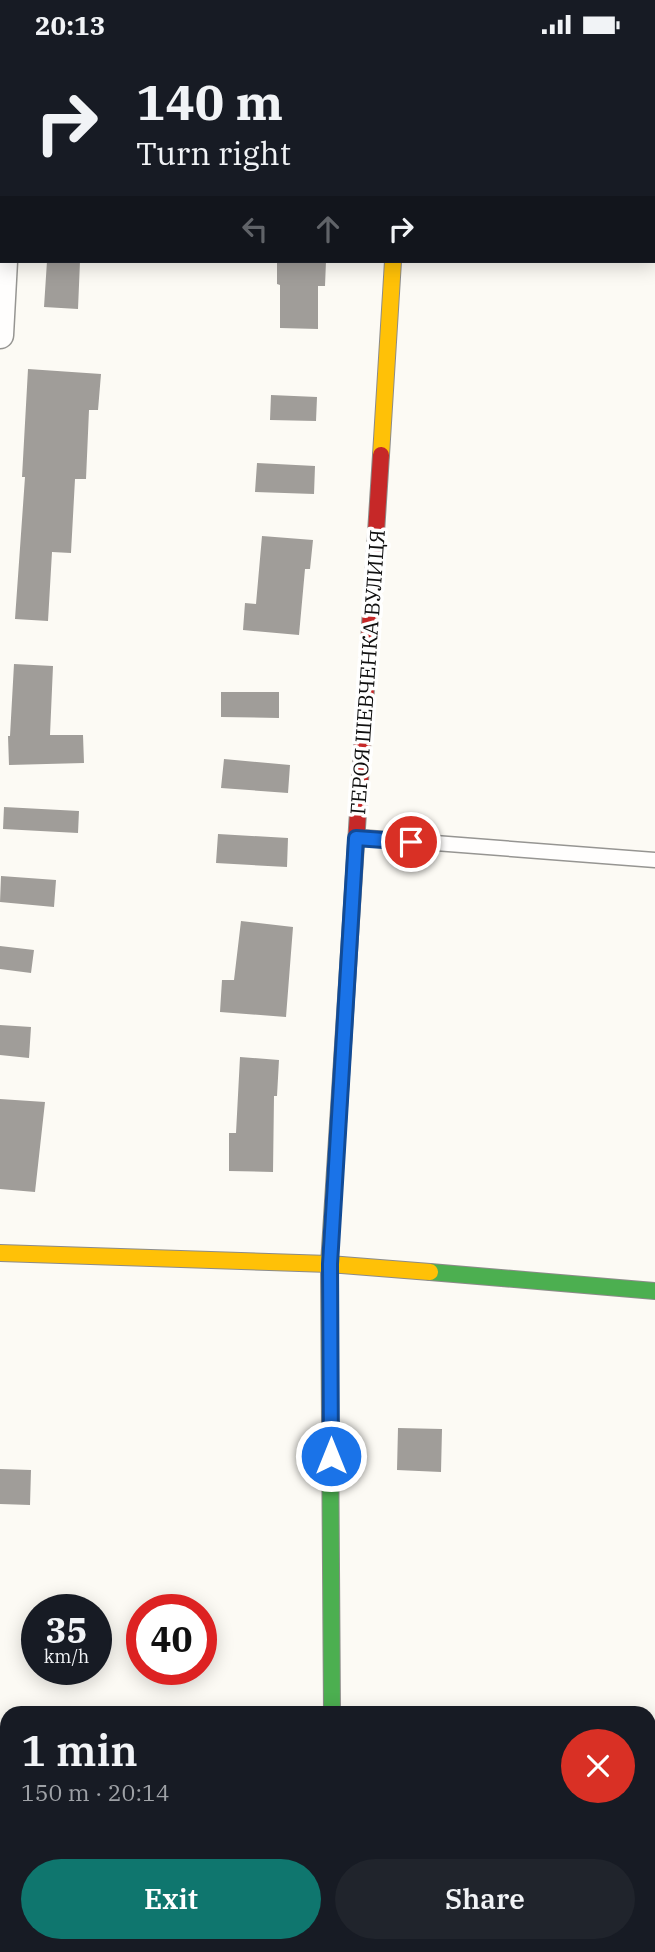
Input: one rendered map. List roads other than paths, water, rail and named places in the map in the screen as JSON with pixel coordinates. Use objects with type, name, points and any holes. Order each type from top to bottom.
[{"type":"street","points":[[0,335],[4,263]]},
{"type":"street","name":"ГЕРОЯ ШЕВЧЕНКА ВУЛИЦЯ","points":[[332,1706],[330,1264],[393,263]]},
{"type":"street","points":[[0,1253],[330,1264],[655,1291]]},
{"type":"lane","points":[[356,838],[655,860]]}]
